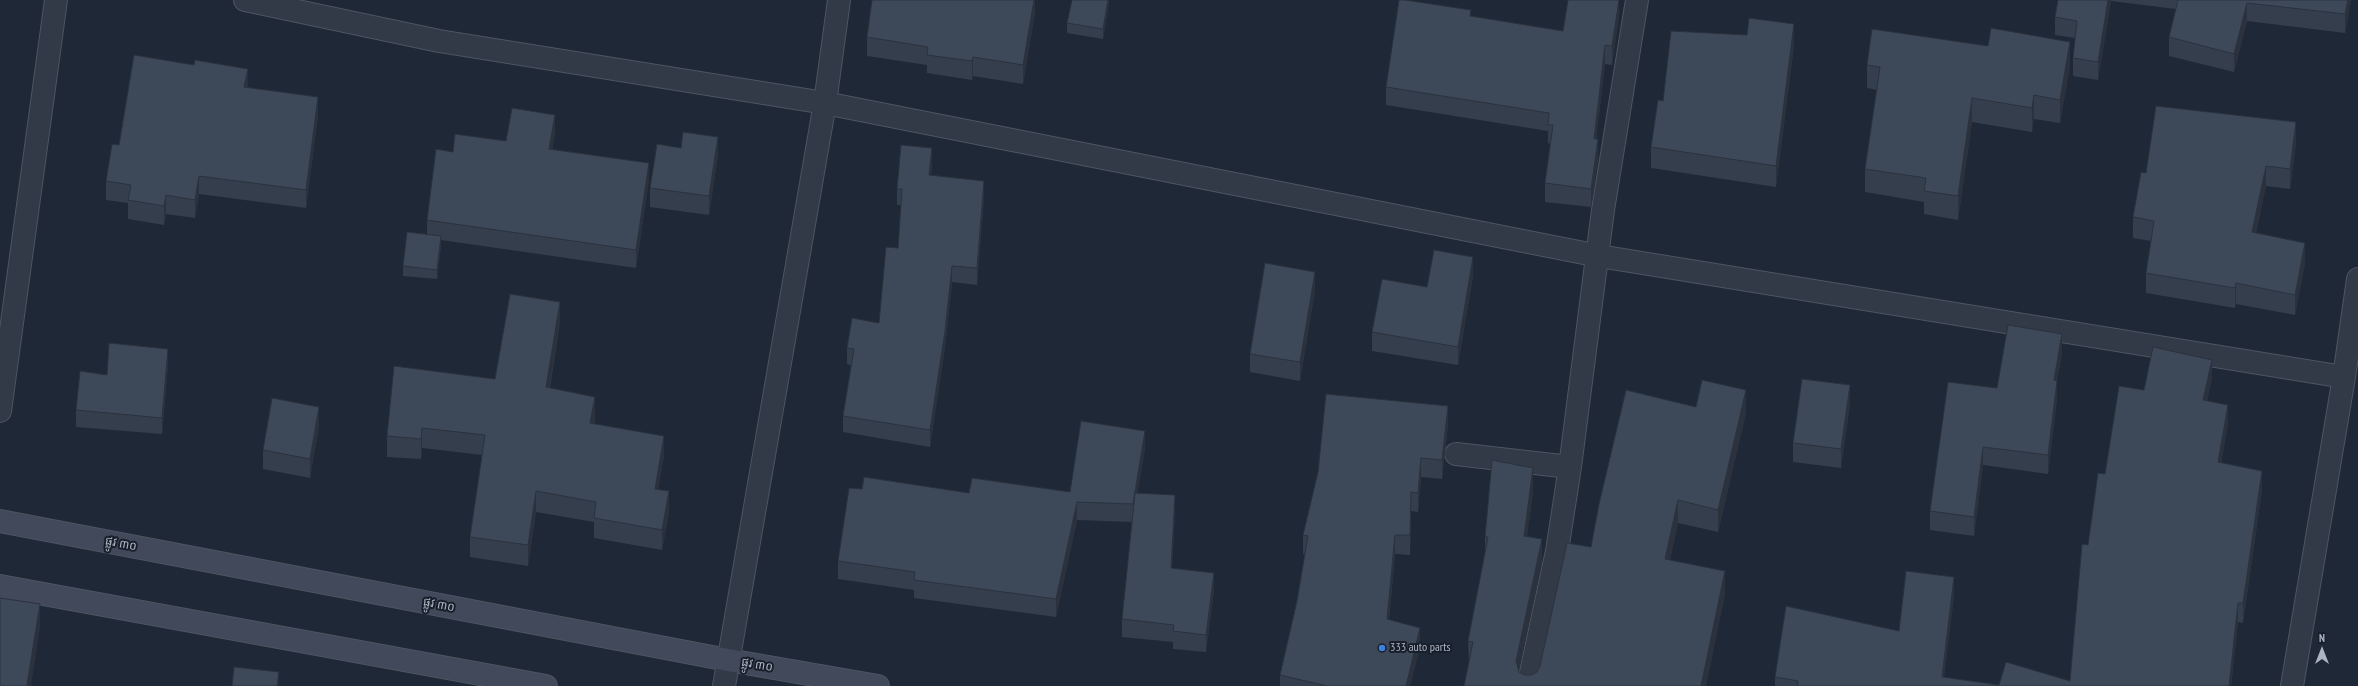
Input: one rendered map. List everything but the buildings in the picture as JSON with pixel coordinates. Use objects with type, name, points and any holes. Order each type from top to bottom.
[{"type":"street","points":[[0,411],[56,0]]},
{"type":"street","points":[[245,0],[439,41],[825,103],[1598,256],[2344,377]]},
{"type":"street","points":[[724,686],[825,103],[839,0]]},
{"type":"street","points":[[1528,686],[1556,551],[1570,468],[1604,210],[1637,0]]},
{"type":"street","points":[[2292,686],[2344,377],[2358,279]]},
{"type":"street","points":[[1456,454],[1570,468]]},
{"type":"street","name":"ផ្លូវ ៣០","points":[[0,521],[728,660],[878,686]]},
{"type":"street","points":[[0,586],[546,686]]},
{"type":"place","name":"333 auto parts","points":[[1382,648]]}]
